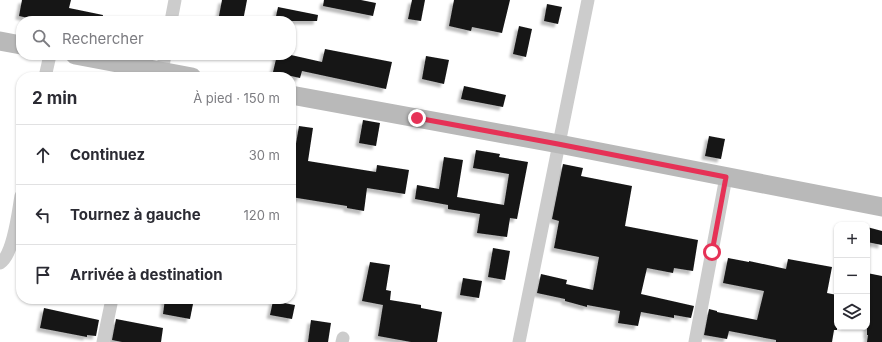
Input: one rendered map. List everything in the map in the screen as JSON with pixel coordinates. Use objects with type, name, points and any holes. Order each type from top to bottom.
[{"type":"main road","points":[[0,42],[16,44]]},
{"type":"main road","points":[[108,60],[162,68],[175,72]]},
{"type":"main road","points":[[296,96],[558,144],[882,207]]},
{"type":"street","points":[[172,16],[175,0]]},
{"type":"street","points":[[519,342],[588,0]]},
{"type":"street","points":[[46,72],[49,60]]},
{"type":"street","points":[[695,342],[726,177]]},
{"type":"street","points":[[0,263],[5,260],[11,244],[16,220]]},
{"type":"street","points":[[103,342],[111,304]]},
{"type":"building","points":[[22,0],[71,0],[69,8],[103,15],[103,16],[19,16]]},
{"type":"building","points":[[222,0],[247,0],[244,16],[219,16]]},
{"type":"building","points":[[324,0],[361,0],[376,3],[373,16],[323,6]]},
{"type":"building","points":[[412,0],[425,0],[421,21],[408,19]]},
{"type":"building","points":[[454,0],[510,0],[502,33],[472,27],[471,31],[449,26]]},
{"type":"building","points":[[547,4],[562,7],[558,24],[544,21]]},
{"type":"building","points":[[278,7],[318,15],[317,21],[296,21],[296,16],[276,16]]},
{"type":"building","points":[[519,26],[532,29],[526,57],[513,54]]},
{"type":"building","points":[[325,49],[392,62],[386,89],[302,71],[300,78],[296,77],[296,72],[273,72],[276,60],[296,60],[296,56],[322,62]]},
{"type":"building","points":[[426,56],[449,60],[444,84],[422,79]]},
{"type":"building","points":[[464,86],[506,95],[503,107],[461,99]]},
{"type":"building","points":[[363,120],[380,123],[376,146],[359,143]]},
{"type":"building","points":[[299,126],[313,128],[308,161],[376,172],[377,165],[409,170],[405,194],[367,188],[364,211],[347,208],[347,206],[296,198],[296,143]]},
{"type":"building","points":[[709,136],[725,139],[721,159],[705,156]]},
{"type":"building","points":[[476,150],[500,154],[499,157],[528,162],[517,219],[510,218],[507,237],[477,233],[480,214],[448,209],[448,205],[415,199],[417,185],[439,189],[444,157],[463,160],[457,197],[504,205],[509,174],[473,168]]},
{"type":"building","points":[[563,164],[583,168],[581,176],[632,186],[625,226],[698,240],[693,271],[674,268],[673,273],[647,268],[641,294],[694,306],[691,318],[674,315],[674,318],[641,312],[638,326],[618,323],[620,311],[587,305],[587,307],[565,301],[565,299],[537,293],[541,274],[567,280],[566,284],[593,290],[599,257],[554,248],[559,221],[552,219]]},
{"type":"building","points":[[870,228],[882,231],[882,245],[870,243]]},
{"type":"building","points":[[493,248],[510,251],[505,280],[488,277]]},
{"type":"building","points":[[728,258],[786,269],[788,259],[832,267],[827,293],[834,294],[834,330],[832,342],[776,342],[776,340],[729,331],[727,339],[704,335],[709,309],[757,320],[764,291],[723,283]]},
{"type":"building","points":[[370,262],[390,265],[386,290],[391,291],[390,300],[421,305],[421,308],[442,312],[437,342],[411,342],[378,336],[383,305],[362,301]]},
{"type":"building","points":[[870,274],[882,276],[882,342],[867,342],[867,330],[870,330]]},
{"type":"building","points":[[463,278],[482,281],[479,298],[460,295]]},
{"type":"building","points":[[164,304],[193,304],[190,319],[163,314]]},
{"type":"building","points":[[272,304],[295,305],[292,319],[270,315]]},
{"type":"building","points":[[44,308],[99,320],[96,336],[87,335],[87,337],[40,328]]},
{"type":"building","points":[[116,319],[163,328],[161,342],[122,342],[112,340]]},
{"type":"building","points":[[311,320],[331,323],[328,342],[308,342]]},
{"type":"route","points":[[417,118],[726,177],[712,252]]}]
